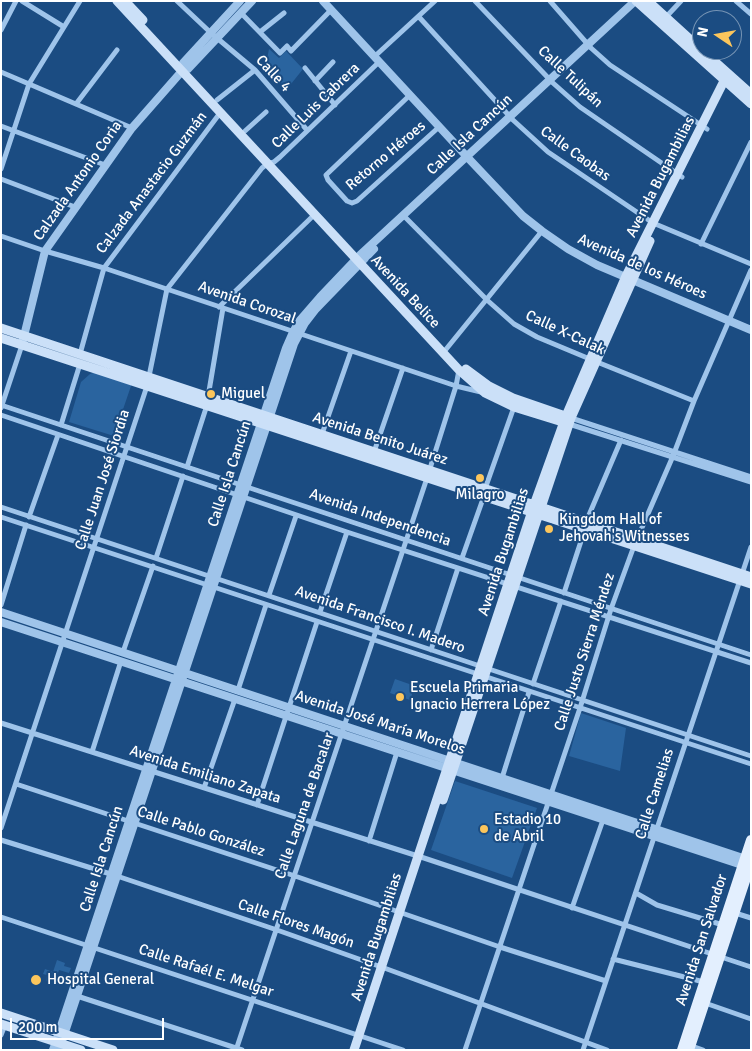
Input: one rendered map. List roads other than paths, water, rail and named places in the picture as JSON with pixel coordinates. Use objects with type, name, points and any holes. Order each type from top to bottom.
[{"type":"main road","name":"Avenida Belice","points":[[117,1],[217,100],[314,215],[359,260]]},
{"type":"main road","name":"Avenida Belice","points":[[125,1],[220,112],[271,163],[445,351],[489,386],[567,420]]},
{"type":"main road","points":[[640,2],[666,17],[692,41]]},
{"type":"main road","points":[[640,2],[726,83],[750,97]]},
{"type":"main road","points":[[712,60],[750,97]]},
{"type":"main road","name":"Avenida Bugambilias","points":[[360,1050],[362,1036],[384,968],[567,420],[629,278],[726,83]]},
{"type":"main road","name":"Avenida Benito Juárez","points":[[1,328],[23,340],[148,382],[744,577],[751,584]]},
{"type":"main road","name":"Avenida Benito Juárez","points":[[1,338],[23,340]]},
{"type":"main road","name":"Avenida Belice","points":[[445,351],[459,370],[485,393],[514,407],[567,420]]},
{"type":"main road","name":"Avenida Benito Juárez","points":[[265,420],[322,434],[374,452],[428,474]]},
{"type":"main road","name":"Avenida San Salvador","points":[[686,1047],[704,982],[734,913],[748,864],[751,840]]},
{"type":"main road","name":"Avenida San Salvador","points":[[686,1047],[705,1003],[723,925],[748,864]]},
{"type":"main road","points":[[1,1014],[113,1050]]},
{"type":"main road","points":[[3,1024],[57,1046],[81,1050]]},
{"type":"main road","name":"Avenida Bugambilias","points":[[354,1050],[362,1036]]},
{"type":"street","points":[[1,30],[16,1]]},
{"type":"street","points":[[22,1],[64,27]]},
{"type":"street","points":[[1,169],[29,84],[80,1]]},
{"type":"street","name":"Calle 4","points":[[177,1],[214,36],[255,70],[308,130]]},
{"type":"street","points":[[214,36],[240,1]]},
{"type":"street","points":[[214,36],[252,1]]},
{"type":"street","name":"Avenida de los Héroes","points":[[323,1],[468,158],[524,216],[542,231],[568,249],[597,265],[751,330]]},
{"type":"street","name":"Calle Luis Cabrera","points":[[271,163],[334,105],[435,1]]},
{"type":"street","name":"Calle Tulipán","points":[[475,1],[552,81],[580,107],[680,176]]},
{"type":"street","points":[[550,1],[590,46],[610,65],[704,128]]},
{"type":"street","points":[[666,17],[681,1]]},
{"type":"street","points":[[736,1],[751,14]]},
{"type":"street","name":"Calle Isla Cancún","points":[[57,1046],[300,320],[320,297],[468,158],[640,2]]},
{"type":"street","points":[[241,12],[280,53],[287,46],[291,51],[332,10]]},
{"type":"street","points":[[260,32],[284,13]]},
{"type":"street","name":"Calle Caobas","points":[[419,17],[511,119],[548,152],[655,224],[751,264]]},
{"type":"street","name":"Calzada Antonio Coria","points":[[2,406],[23,340],[45,251],[132,128],[214,36]]},
{"type":"street","points":[[76,104],[117,50]]},
{"type":"street","points":[[315,81],[333,62]]},
{"type":"street","points":[[305,68],[334,105]]},
{"type":"street","points":[[217,100],[255,70]]},
{"type":"street","points":[[1,72],[132,128]]},
{"type":"street","name":"Retorno Héroes","points":[[410,96],[326,175],[328,180],[347,201],[352,203],[357,201],[439,127]]},
{"type":"street","name":"Calzada Anastacio Guzmán","points":[[61,425],[104,268],[220,112]]},
{"type":"street","points":[[245,131],[266,112]]},
{"type":"street","points":[[1,126],[105,165]]},
{"type":"street","points":[[701,244],[751,142]]},
{"type":"street","name":"Calle Juan José Siordia","points":[[1,828],[148,382],[167,289],[262,168],[271,163]]},
{"type":"street","points":[[1,178],[75,207]]},
{"type":"street","points":[[187,467],[207,401],[221,308],[314,215]]},
{"type":"street","name":"Calle X-Calak","points":[[405,217],[487,300],[524,331],[694,401]]},
{"type":"street","points":[[445,351],[542,231]]},
{"type":"street","name":"Avenida Corozal","points":[[1,236],[104,268],[456,386],[485,393]]},
{"type":"street","name":"Calle Justo Sierra Méndez","points":[[465,1050],[580,708],[608,617],[635,542],[728,320],[751,270]]},
{"type":"street","points":[[322,434],[350,351]]},
{"type":"street","points":[[374,452],[403,368]]},
{"type":"street","name":"Calle Laguna de Bacalar","points":[[238,1049],[252,1000],[344,730],[428,474],[456,386],[459,370]]},
{"type":"street","name":"Avenida Independencia","points":[[2,406],[462,558],[561,602],[751,664]]},
{"type":"street","points":[[462,558],[514,407]]},
{"type":"street","name":"Avenida Independencia","points":[[1,415],[296,516],[458,568],[564,593],[751,655]]},
{"type":"street","name":"Avenida Belice","points":[[567,420],[621,440],[673,454],[751,482]]},
{"type":"street","name":"Avenida Belice","points":[[567,420],[751,478]]},
{"type":"street","points":[[29,517],[58,435]]},
{"type":"street","points":[[564,593],[585,526],[621,440]]},
{"type":"street","points":[[156,558],[183,476]]},
{"type":"street","name":"Avenida Francisco I. Madero","points":[[1,507],[156,558],[266,605],[317,622],[482,672],[533,684],[751,756]]},
{"type":"street","points":[[269,595],[296,516]]},
{"type":"street","name":"Avenida Francisco I. Madero","points":[[1,517],[153,566],[269,595],[431,650],[529,692],[751,764]]},
{"type":"street","points":[[1,605],[26,525]]},
{"type":"street","points":[[320,612],[347,532]]},
{"type":"street","name":"Calle Camelias","points":[[583,1050],[714,652],[744,577],[751,546]]},
{"type":"street","points":[[124,652],[153,566]]},
{"type":"street","points":[[431,650],[458,568]]},
{"type":"street","points":[[533,684],[561,602]]},
{"type":"street","points":[[238,690],[266,605]]},
{"type":"street","name":"Avenida José María Morelos","points":[[1,612],[289,707],[397,752],[502,778],[603,820],[656,833]]},
{"type":"street","name":"Avenida José María Morelos","points":[[1,622],[286,716],[344,730],[748,864]]},
{"type":"street","points":[[257,805],[317,622]]},
{"type":"street","points":[[92,752],[121,661]]},
{"type":"street","points":[[502,778],[529,692]]},
{"type":"street","points":[[204,788],[235,699]]},
{"type":"street","name":"Avenida Emiliano Zapata","points":[[1,723],[369,841],[751,967]]},
{"type":"street","points":[[369,841],[397,752]]},
{"type":"street","name":"Calle Pablo González","points":[[16,784],[606,981]]},
{"type":"street","points":[[572,908],[603,820]]},
{"type":"street","name":"Calle Flores Magón","points":[[1,840],[114,875],[277,930],[607,1050]]},
{"type":"street","points":[[636,893],[657,905],[723,925]]},
{"type":"street","points":[[734,913],[751,918]]},
{"type":"street","name":"Calle Rafaél E. Melgar","points":[[1,917],[403,1050]]},
{"type":"street","name":"Calle Isla Cancún","points":[[61,1033],[77,996],[90,946]]},
{"type":"street","points":[[613,959],[704,982]]},
{"type":"street","points":[[77,996],[238,1049]]},
{"type":"street","points":[[705,1003],[751,1018]]},
{"type":"street","points":[[1,1035],[3,1024]]},
{"type":"street","points":[[686,1047],[703,1050]]},
{"type":"place","name":"Miguel","points":[[211,394]]},
{"type":"place","name":"Milagro","points":[[480,478]]},
{"type":"place","name":"Kingdom Hall of Jehovah's Witnesses","points":[[549,529]]},
{"type":"place","name":"Escuela Primaria Ignacio Herrera López","points":[[400,697]]},
{"type":"place","name":"Estadio 10 de Abril","points":[[484,829]]},
{"type":"place","name":"Hospital General","points":[[36,980]]}]
